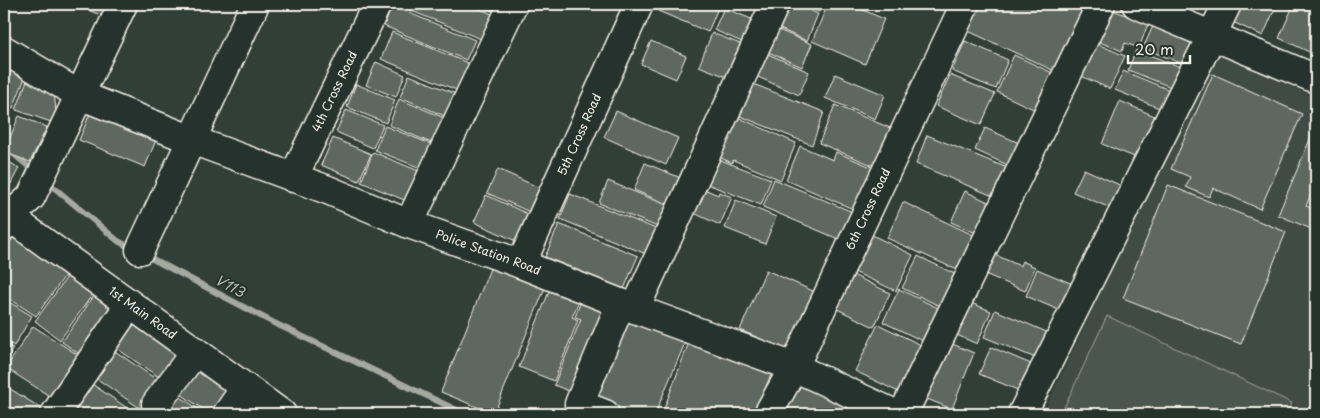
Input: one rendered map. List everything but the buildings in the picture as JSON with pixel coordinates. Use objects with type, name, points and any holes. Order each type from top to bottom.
[{"type":"street","points":[[6,219],[31,197],[124,4]]},
{"type":"street","points":[[140,250],[255,4]]},
{"type":"street","name":"4th Cross Road","points":[[293,178],[377,4]]},
{"type":"street","points":[[409,224],[512,4]]},
{"type":"street","name":"5th Cross Road","points":[[521,264],[639,4]]},
{"type":"street","points":[[604,414],[579,404],[775,4]]},
{"type":"street","name":"6th Cross Road","points":[[768,414],[794,367],[965,4]]},
{"type":"street","points":[[903,414],[1101,4]]},
{"type":"street","points":[[1136,4],[1316,79]]},
{"type":"street","points":[[1022,414],[1227,4]]},
{"type":"street","name":"Police Station Road","points":[[4,50],[80,95],[192,140],[328,190],[409,224],[794,367],[895,414]]},
{"type":"street","name":"1st Main Road","points":[[6,219],[282,414]]},
{"type":"street","points":[[55,414],[129,305]]},
{"type":"street","points":[[156,404],[195,352]]},
{"type":"street","points":[[227,414],[245,388]]},
{"type":"shaded area","points":[[1214,50],[1316,98],[1316,414],[1043,414]]},
{"type":"shaded area","points":[[1107,316],[1292,403],[1287,414],[1061,414]]},
{"type":"waterway","name":"V113","points":[[4,146],[35,172]]},
{"type":"waterway","name":"V113","points":[[45,180],[118,241],[133,249]]},
{"type":"waterway","name":"V113","points":[[145,255],[272,322],[465,414]]}]
